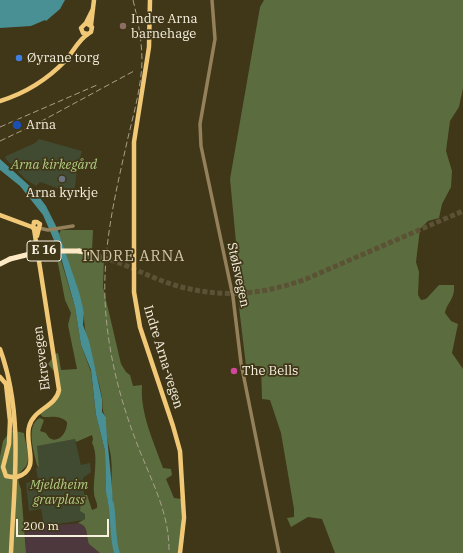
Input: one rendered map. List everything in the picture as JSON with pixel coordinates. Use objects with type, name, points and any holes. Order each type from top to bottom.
[{"type":"highway","name":"E 16","points":[[0,264],[10,259],[42,251],[79,251],[90,253]]},
{"type":"main road","points":[[0,101],[24,92],[41,82],[56,70],[92,30],[91,25],[94,0]]},
{"type":"main road","name":"Indre Arna-vegen","points":[[150,0],[149,47],[134,142],[134,292],[140,327],[180,451],[184,518],[180,553]]},
{"type":"main road","points":[[74,49],[82,32],[81,26],[86,23],[93,9]]},
{"type":"main road","points":[[86,23],[91,25]]},
{"type":"main road","points":[[82,32],[88,34]]},
{"type":"main road","points":[[0,215],[35,227]]},
{"type":"main road","name":"Ekrevegen","points":[[0,377],[6,384],[10,421],[9,444],[3,469],[6,476],[14,477],[24,474],[31,465],[27,437],[31,420],[39,410],[56,398],[59,390],[35,227]]},
{"type":"main road","points":[[0,350],[9,377],[15,420],[11,553]]},
{"type":"street","name":"Stølsvegen","points":[[212,0],[216,39],[202,114],[200,146],[233,296],[241,363],[279,553]]},
{"type":"street","points":[[35,227],[48,230],[73,226]]},
{"type":"shaded area","points":[[81,523],[86,529],[89,544],[100,553],[26,553],[25,528]]},
{"type":"green space","points":[[264,0],[463,0],[463,88],[459,107],[450,121],[446,151],[452,171],[451,187],[442,204],[439,218],[428,221],[420,229],[416,262],[419,272],[418,295],[421,300],[426,299],[439,285],[454,285],[452,298],[445,313],[451,321],[458,324],[452,353],[463,369],[463,553],[335,553],[322,519],[308,517],[291,527],[287,518],[294,517],[294,509],[281,433],[270,400],[262,399],[261,366],[246,366],[237,290],[240,284],[230,179],[260,7]]},
{"type":"green space","name":"Arna kirkegård","points":[[39,139],[82,151],[77,170],[74,194],[40,182],[36,186],[25,179],[5,158],[6,156],[35,143]]},
{"type":"green space","points":[[61,230],[93,230],[92,251],[104,256],[103,287],[121,364],[130,375],[133,386],[142,385],[143,407],[152,438],[163,468],[171,469],[172,475],[166,479],[174,498],[181,499],[182,530],[179,553],[100,553],[89,544],[86,528],[82,524],[78,523],[85,519],[85,514],[80,511],[82,495],[87,495],[92,510],[97,508],[94,493],[95,454],[92,443],[92,435],[76,442],[75,439],[37,446],[39,468],[37,465],[32,439],[35,421],[40,418],[44,420],[40,431],[56,440],[63,435],[67,427],[67,422],[62,418],[43,417],[40,414],[41,411],[53,404],[60,393],[59,377],[48,364],[55,354],[58,353],[61,370],[77,369],[68,325],[71,313],[65,300],[57,253],[60,257],[75,307],[81,345],[91,372],[96,415],[105,451],[106,489],[109,507],[114,506],[112,492],[112,465],[106,434],[106,417],[103,409],[100,386],[86,333],[84,312],[59,234]]},
{"type":"green space","points":[[11,430],[24,433],[28,454],[27,464],[19,474],[26,553],[0,553],[0,456],[3,441]]},
{"type":"green space","name":"Mjeldheim gravplass","points":[[75,439],[81,465],[90,463],[91,472],[83,478],[86,516],[84,520],[44,526],[41,509],[29,511],[26,483],[38,480],[36,468],[39,467],[36,446]]},
{"type":"water","points":[[0,0],[65,0],[60,9],[46,21],[45,20],[31,26],[0,28]]},
{"type":"water","points":[[0,159],[34,190],[46,206],[57,228],[79,292],[84,312],[83,325],[89,341],[102,399],[102,412],[106,417],[113,494],[112,509],[109,507],[106,492],[105,451],[96,415],[91,370],[81,345],[75,307],[60,254],[43,215],[20,186],[0,170]]},
{"type":"waterway","points":[[111,503],[114,541],[117,553]]},
{"type":"tunnel","points":[[89,253],[178,286],[215,293],[252,292],[288,285],[306,279],[463,211]]},
{"type":"railway","points":[[133,0],[138,23],[142,62],[140,82],[118,181],[108,240],[105,280],[106,318],[111,354],[119,390],[141,455],[163,510],[169,553]]},
{"type":"railway","points":[[0,141],[38,123],[134,71]]},
{"type":"railway","points":[[0,127],[97,85]]},
{"type":"place","name":"Indre Arna barnehage","points":[[123,26]]},
{"type":"place","name":"Øyrane torg","points":[[19,58]]},
{"type":"place","name":"Arna","points":[[17,125]]},
{"type":"place","name":"Arna kyrkje","points":[[62,179]]},
{"type":"place","name":"The Bells","points":[[234,371]]},
{"type":"district","name":"INDRE ARNA","points":[[134,257]]}]
